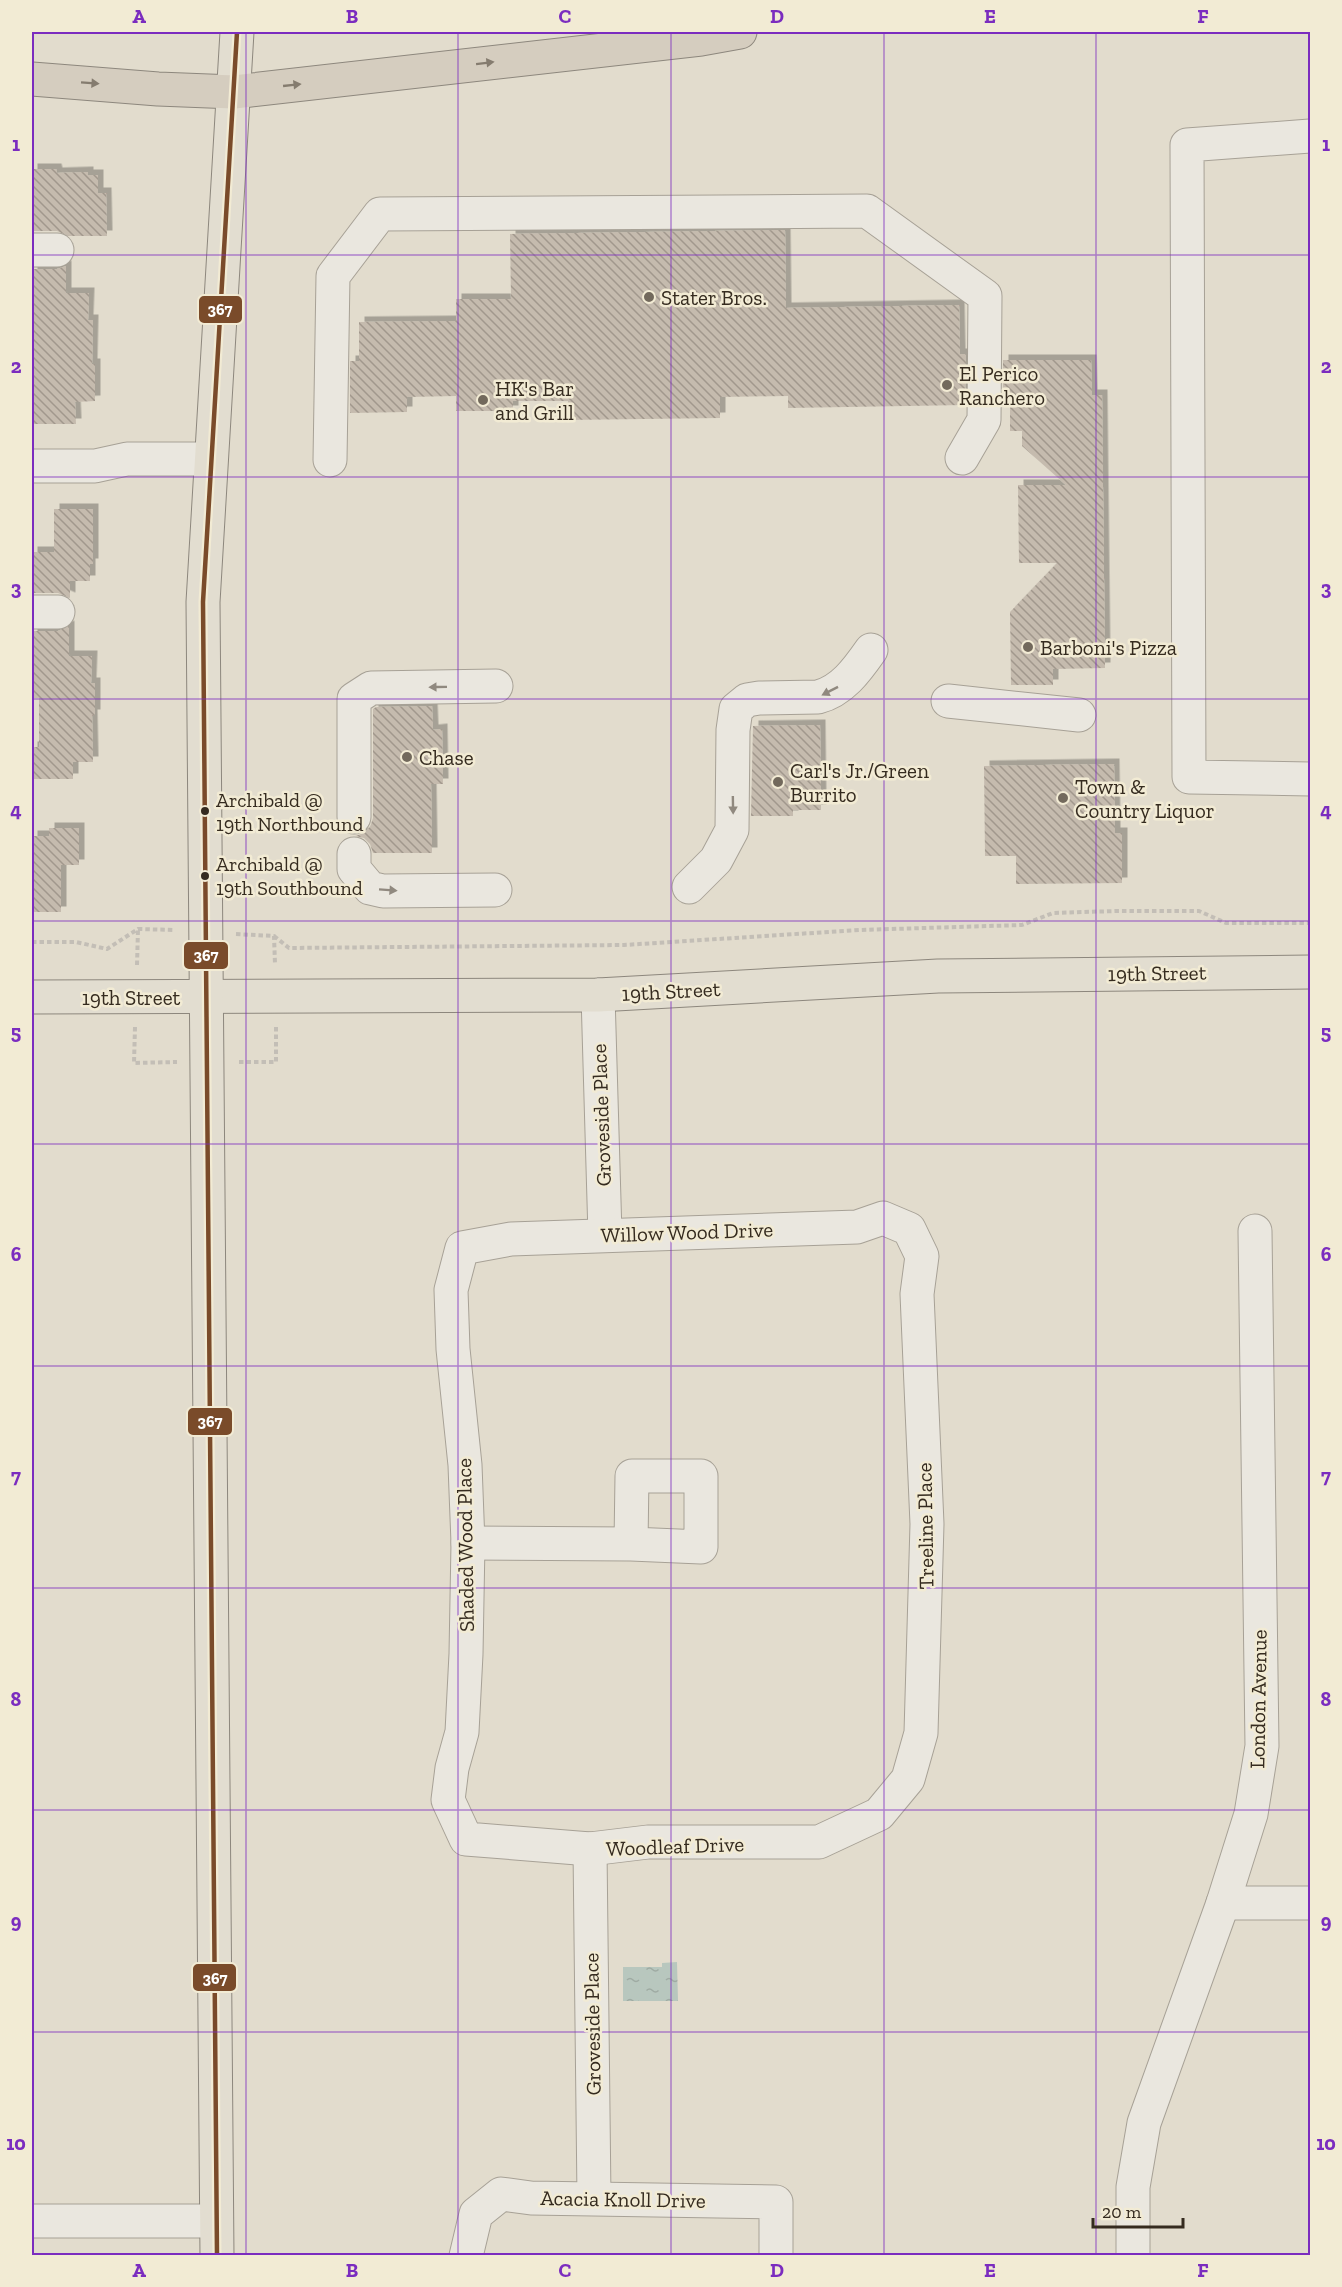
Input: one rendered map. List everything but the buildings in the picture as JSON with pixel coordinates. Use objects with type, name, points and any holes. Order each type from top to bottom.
[{"type":"highway","points":[[32,79],[158,89],[234,92],[701,39],[740,32]]},
{"type":"main road","points":[[217,2256],[203,602],[237,32]]},
{"type":"main road","name":"19th Street","points":[[32,997],[598,994],[928,976],[1311,972]]},
{"type":"street","points":[[1311,136],[1187,145],[1190,777],[1311,778]]},
{"type":"street","points":[[330,460],[333,276],[380,214],[855,211],[867,211],[985,296],[984,420],[962,458]]},
{"type":"street","points":[[32,466],[95,466],[127,459],[210,459]]},
{"type":"street","points":[[689,886],[717,860],[732,831],[733,730],[736,710],[747,700],[759,698],[826,695],[851,676],[871,650]]},
{"type":"street","points":[[354,817],[354,699],[371,688],[496,686]]},
{"type":"street","points":[[948,701],[1079,715]]},
{"type":"street","points":[[354,854],[354,869],[370,888],[383,891],[495,890]]},
{"type":"street","name":"Groveside Place","points":[[598,994],[605,1235]]},
{"type":"street","name":"Willow Wood Drive","points":[[462,1248],[511,1239],[857,1227],[883,1218],[909,1229]]},
{"type":"street","name":"Treeline Place","points":[[879,1814],[908,1779],[921,1733],[924,1681],[927,1524],[917,1294],[922,1256],[909,1229]]},
{"type":"street","name":"London Avenue","points":[[1133,2256],[1133,2187],[1144,2123],[1223,1903],[1251,1814],[1262,1746],[1255,1231]]},
{"type":"street","name":"Shaded Wood Place","points":[[462,1248],[451,1290],[453,1349],[465,1465],[468,1543],[466,1654],[462,1732],[452,1768],[448,1800],[466,1839]]},
{"type":"street","points":[[468,1543],[631,1544]]},
{"type":"street","name":"Woodleaf Drive","points":[[466,1839],[590,1850],[648,1842],[819,1842],[879,1814]]},
{"type":"street","name":"Groveside Place","points":[[590,1850],[594,2198]]},
{"type":"street","points":[[1223,1903],[1311,1903]]},
{"type":"street","name":"Acacia Knoll Drive","points":[[466,2256],[476,2214],[501,2194],[531,2198],[776,2202],[776,2256]]},
{"type":"street","points":[[32,2221],[216,2221]]},
{"type":"path","points":[[274,936],[289,948],[624,945],[859,930],[1022,925],[1053,913],[1116,910],[1199,911],[1226,923],[1311,923]]},
{"type":"path","points":[[32,942],[76,942],[108,949],[138,928]]},
{"type":"water","points":[[677,1962],[678,2001],[623,2001],[623,1967],[662,1967],[662,1963]]},
{"type":"transit line","name":"367","points":[[217,2256],[203,602],[237,32]]},
{"type":"place","name":"Stater Bros.","points":[[649,297]]},
{"type":"place","name":"El Perico Ranchero","points":[[947,385]]},
{"type":"place","name":"HK's Bar and Grill","points":[[483,400]]},
{"type":"place","name":"Barboni's Pizza","points":[[1028,647]]},
{"type":"place","name":"Chase","points":[[407,757]]},
{"type":"place","name":"Carl's Jr./Green Burrito","points":[[778,782]]},
{"type":"place","name":"Town & Country Liquor","points":[[1063,798]]},
{"type":"place","name":"Archibald @ 19th Northbound","points":[[205,811]]},
{"type":"place","name":"Archibald @ 19th Southbound","points":[[205,876]]}]
